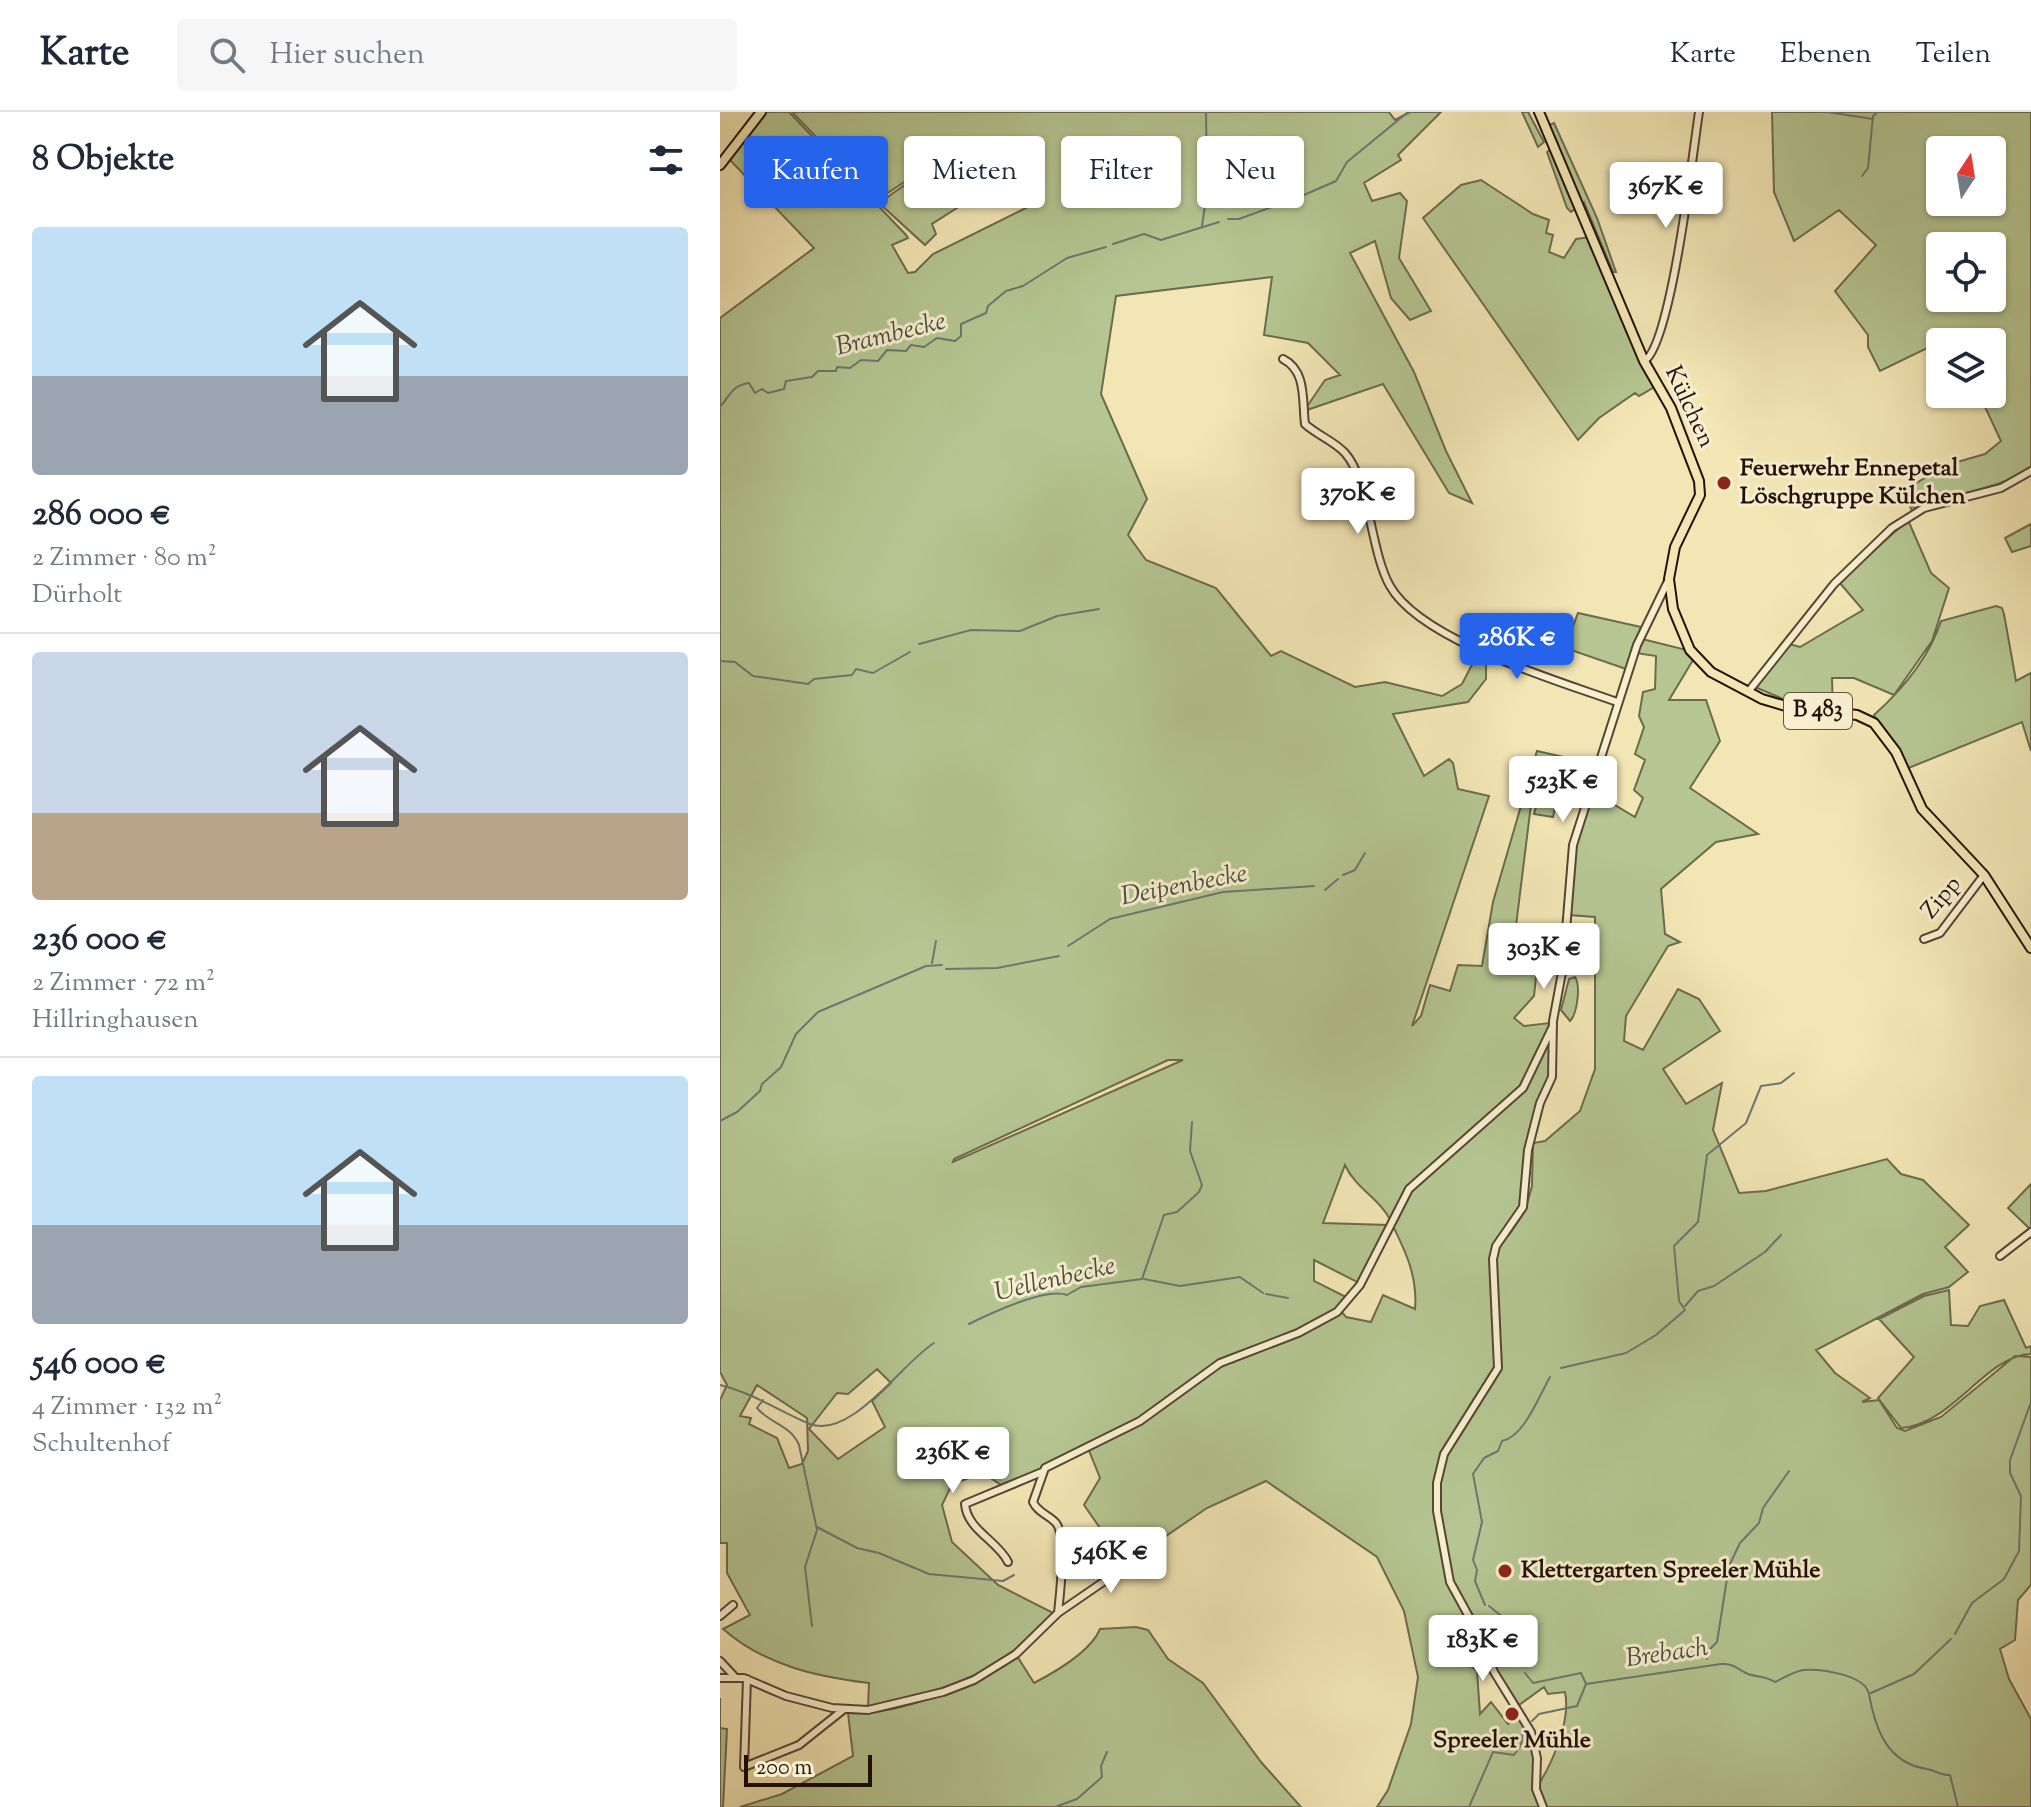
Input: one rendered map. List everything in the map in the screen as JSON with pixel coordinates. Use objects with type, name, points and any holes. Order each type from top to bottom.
[{"type":"main road","points":[[720,165],[761,112]]},
{"type":"main road","name":"Külchen","points":[[1539,112],[1644,361],[1671,408],[1698,476],[1700,492],[1671,561],[1669,579]]},
{"type":"main road","name":"B 483","points":[[1669,579],[1673,609],[1690,650],[1711,672],[1748,692],[1782,705],[1857,715],[1874,723],[1896,752],[1916,800],[1932,822],[1984,875],[2031,948]]},
{"type":"street","points":[[1644,361],[1653,354],[1667,311],[1699,112]]},
{"type":"street","points":[[1283,359],[1292,364],[1301,380],[1305,424],[1350,460],[1383,570],[1399,598],[1431,623],[1491,656],[1617,702]]},
{"type":"street","points":[[1748,692],[1834,584],[1892,528],[1924,508],[2001,488],[2031,471]]},
{"type":"street","points":[[1543,1807],[1536,1789],[1536,1754],[1528,1724],[1494,1672],[1479,1635],[1450,1582],[1443,1556],[1436,1496],[1447,1449],[1497,1371],[1493,1255],[1523,1207],[1528,1150],[1554,1070],[1553,1026],[1563,967],[1573,845],[1643,627],[1669,579]]},
{"type":"street","name":"Zipp","points":[[1924,939],[1940,933],[1984,875]]},
{"type":"street","points":[[1008,1562],[1001,1550],[969,1518],[965,1504],[1042,1472],[1050,1464],[1140,1421],[1220,1363],[1298,1333],[1337,1312],[1360,1285],[1406,1192],[1483,1120],[1523,1088],[1553,1026]]},
{"type":"street","points":[[2000,1256],[2031,1232]]},
{"type":"street","points":[[1042,1472],[1033,1502],[1038,1511],[1055,1522],[1062,1538],[1058,1613]]},
{"type":"street","points":[[720,1678],[734,1676],[747,1679],[786,1696],[843,1710],[868,1710],[967,1684],[1016,1654],[1058,1613],[1122,1569]]},
{"type":"street","points":[[720,1616],[733,1605]]},
{"type":"street","points":[[720,1661],[734,1676]]},
{"type":"street","points":[[747,1679],[744,1767],[799,1745],[843,1710]]},
{"type":"green space","points":[[763,112],[789,112],[812,136],[745,136]]},
{"type":"green space","points":[[792,112],[1389,112],[1395,120],[1410,112],[1441,112],[1398,155],[1401,160],[1364,183],[1372,201],[1400,193],[1407,201],[1399,258],[1431,311],[1410,320],[1391,298],[1375,241],[1350,253],[1414,372],[1446,451],[1472,503],[1449,493],[1383,384],[1304,411],[1325,380],[1340,375],[1308,343],[1264,335],[1272,277],[1116,296],[1101,394],[1147,499],[1128,535],[1146,560],[1216,588],[1271,656],[1281,651],[1355,687],[1385,682],[1442,696],[1462,684],[1478,653],[1486,656],[1486,679],[1468,702],[1393,714],[1424,776],[1449,759],[1453,763],[1458,789],[1489,796],[1412,1026],[1421,1016],[1430,985],[1450,991],[1458,965],[1482,966],[1493,902],[1537,751],[1594,764],[1591,780],[1535,772],[1516,926],[1541,929],[1534,996],[1514,1018],[1524,1026],[1550,1023],[1550,1077],[1537,1106],[1526,1149],[1522,1203],[1504,1233],[1509,1235],[1525,1211],[1532,1186],[1533,1143],[1545,1141],[1580,1111],[1595,1069],[1595,917],[1569,915],[1576,842],[1593,792],[1635,817],[1643,798],[1634,790],[1645,760],[1635,754],[1644,727],[1639,716],[1643,692],[1655,689],[1656,656],[1636,653],[1637,642],[1626,669],[1565,648],[1578,613],[1641,627],[1638,638],[1687,650],[1693,660],[1669,700],[1706,700],[1720,741],[1690,788],[1758,834],[1716,842],[1661,889],[1665,934],[1680,942],[1668,946],[1626,1016],[1624,1041],[1643,1050],[1678,989],[1699,999],[1720,1031],[1663,1069],[1686,1104],[1722,1083],[1713,1130],[1739,1193],[1766,1191],[1887,1159],[1901,1174],[1923,1180],[1969,1225],[1945,1247],[1968,1272],[1949,1287],[1923,1294],[1816,1350],[1835,1373],[1870,1398],[1862,1402],[1879,1400],[1897,1428],[1905,1431],[1941,1417],[2015,1356],[2031,1357],[2031,1585],[2018,1600],[2015,1640],[2000,1649],[2009,1679],[2031,1719],[2031,1807],[1377,1807],[1388,1790],[1411,1724],[1418,1677],[1404,1611],[1377,1557],[1266,1481],[1207,1508],[1125,1564],[1084,1505],[1100,1478],[1088,1448],[1141,1422],[1226,1361],[1280,1342],[1341,1311],[1346,1317],[1371,1322],[1383,1295],[1415,1309],[1412,1273],[1395,1229],[1385,1211],[1345,1165],[1323,1223],[1387,1225],[1359,1283],[1314,1260],[1314,1281],[1348,1298],[1334,1312],[1298,1331],[1219,1361],[1139,1420],[1050,1462],[1029,1478],[1001,1485],[983,1473],[952,1484],[942,1505],[952,1542],[998,1585],[1053,1613],[1056,1610],[1049,1622],[1012,1652],[955,1684],[868,1707],[869,1683],[792,1667],[756,1652],[723,1629],[750,1615],[727,1573],[727,1543],[720,1543],[720,1400],[727,1385],[720,1372],[720,318],[814,248],[776,208],[880,208],[908,238],[892,245],[908,273],[915,272],[933,254],[1026,208],[1045,208],[1045,136],[904,136],[904,182],[888,193],[888,136],[815,136]],"holes":[[[1168,1060],[1183,1060],[953,1162]],[[877,1369],[891,1383],[872,1401],[885,1427],[838,1459],[809,1429],[837,1393],[848,1394]],[[757,1385],[807,1418],[808,1451],[802,1464],[789,1468],[777,1438],[749,1424],[751,1418],[740,1416]],[[1441,1465],[1438,1511],[1448,1570],[1437,1532],[1435,1509]],[[1449,1573],[1477,1631],[1458,1596]],[[1450,1619],[1463,1626],[1470,1620],[1496,1671],[1519,1705],[1544,1687],[1548,1694],[1565,1692],[1563,1728],[1549,1767],[1536,1789],[1534,1745],[1520,1713],[1508,1724],[1491,1702],[1480,1714],[1477,1671],[1470,1665],[1450,1665],[1444,1646]]]},
{"type":"green space","points":[[1522,112],[1528,112],[1544,142],[1538,147]]},
{"type":"green space","points":[[1772,112],[2031,112],[2031,467],[2003,482],[1912,511],[1903,491],[1947,465],[1985,454],[2001,441],[1986,408],[2006,408],[2006,328],[1926,328],[1926,349],[1880,371],[1868,347],[1868,335],[1835,291],[1876,245],[1839,210],[1794,241],[1774,192]]},
{"type":"green space","points":[[1554,123],[1597,218],[1616,272],[1613,272],[1584,202],[1571,212],[1567,208],[1547,152],[1558,144],[1549,125]]},
{"type":"green space","points":[[744,137],[744,175],[728,158]]},
{"type":"green space","points":[[1481,180],[1533,214],[1549,220],[1546,233],[1553,235],[1549,252],[1564,258],[1576,239],[1591,237],[1656,386],[1639,396],[1635,393],[1599,418],[1578,440],[1423,218],[1461,185]]},
{"type":"green space","points":[[904,186],[904,208],[957,208],[932,224],[936,234],[925,245],[884,208],[888,208],[888,197]]},
{"type":"green space","points":[[1908,520],[1931,573],[1949,588],[1932,641],[1894,695],[1854,678],[1832,678],[1833,710],[1795,704],[1755,687],[1789,644],[1800,647],[1863,610],[1839,582]]},
{"type":"green space","points":[[2031,524],[2031,546],[2012,552],[2005,538]]},
{"type":"green space","points":[[1996,606],[2002,608],[2004,614],[2016,681],[2031,673],[2031,751],[2022,722],[1906,769],[1874,715],[1914,672],[1930,648],[1941,621]]},
{"type":"green space","points":[[1538,800],[1556,804],[1553,817],[1534,814]]},
{"type":"green space","points":[[1575,977],[1577,1000],[1570,1021],[1561,1010],[1569,979]]},
{"type":"green space","points":[[2031,1184],[2031,1230],[2008,1208]]},
{"type":"green space","points":[[1949,1290],[1951,1325],[1968,1326],[1980,1306],[2004,1300],[2026,1348],[2031,1346],[2031,1354],[2015,1357],[1999,1366],[1936,1415],[1919,1424],[1901,1428],[1878,1398],[1914,1357],[1879,1319],[1924,1296]]},
{"type":"green space","points":[[1136,1627],[1148,1630],[1168,1659],[1203,1683],[1261,1762],[1301,1807],[740,1807],[782,1794],[853,1756],[848,1713],[890,1710],[913,1704],[981,1677],[1017,1656],[1034,1683],[1082,1652],[1100,1629]]},
{"type":"green space","points":[[720,1728],[727,1729],[723,1807],[720,1807]]},
{"type":"waterway","points":[[1206,112],[1206,136]]},
{"type":"waterway","name":"Brambecke","points":[[1228,219],[1239,219],[1336,181],[1347,162],[1408,112]]},
{"type":"waterway","points":[[1827,112],[1873,119]]},
{"type":"waterway","points":[[1862,176],[1868,168],[1873,116],[1878,112]]},
{"type":"waterway","points":[[1202,226],[1205,208]]},
{"type":"waterway","name":"Brambecke","points":[[1113,244],[1144,234],[1161,240],[1219,222]]},
{"type":"waterway","name":"Brambecke","points":[[720,407],[743,384],[749,383],[755,393],[762,389],[768,393],[784,389],[786,381],[812,377],[818,371],[850,368],[861,360],[878,361],[887,350],[906,351],[911,345],[924,347],[937,338],[955,341],[961,336],[961,324],[986,313],[988,306],[1006,291],[1023,286],[1067,258],[1106,247]]},
{"type":"waterway","points":[[1899,487],[1905,502],[1914,508],[2009,481]]},
{"type":"waterway","points":[[919,644],[971,630],[1020,631],[1057,616],[1099,609]]},
{"type":"waterway","points":[[720,661],[735,662],[753,676],[808,684],[814,679],[852,675],[856,669],[873,673],[910,652]]},
{"type":"waterway","points":[[1343,875],[1355,870],[1365,853]]},
{"type":"waterway","points":[[1325,890],[1338,879]]},
{"type":"waterway","name":"Deipenbecke","points":[[1068,946],[1110,919],[1223,892],[1314,886]]},
{"type":"waterway","points":[[932,963],[936,941]]},
{"type":"waterway","name":"Deipenbecke","points":[[946,969],[997,968],[1059,956]]},
{"type":"waterway","name":"Deipenbecke","points":[[720,1121],[737,1112],[760,1091],[762,1084],[781,1067],[796,1034],[818,1012],[926,966],[942,965]]},
{"type":"waterway","points":[[1561,1368],[1626,1353],[1656,1335],[1685,1310],[1679,1301],[1674,1246],[1698,1222],[1707,1155],[1746,1123],[1761,1086],[1781,1083],[1794,1073]]},
{"type":"waterway","name":"Uellenbecke","points":[[969,1324],[1032,1298],[1067,1295],[1081,1287],[1142,1279],[1164,1215],[1177,1212],[1199,1192],[1202,1185],[1190,1151],[1192,1122]]},
{"type":"waterway","points":[[1685,1306],[1698,1291],[1714,1286],[1765,1252],[1781,1235]]},
{"type":"waterway","points":[[1144,1279],[1180,1286],[1240,1277],[1263,1293]]},
{"type":"waterway","points":[[1266,1294],[1288,1298]]},
{"type":"waterway","name":"Uellenbecke","points":[[720,1385],[810,1424],[826,1426],[842,1421],[859,1410],[934,1343]]},
{"type":"waterway","points":[[1485,1605],[1475,1581],[1477,1570],[1473,1560],[1482,1522],[1473,1474],[1484,1458],[1498,1451],[1502,1441],[1510,1438],[1524,1424],[1550,1377]]},
{"type":"waterway","points":[[763,1400],[757,1408],[785,1428],[799,1445],[817,1530],[805,1567],[812,1626]]},
{"type":"waterway","points":[[1955,1634],[1972,1603],[2004,1579],[2019,1551],[2021,1496],[2010,1473],[2010,1460],[2031,1402]]},
{"type":"waterway","points":[[1707,1659],[1708,1651],[1717,1642],[1729,1566],[1740,1543],[1759,1523],[1763,1508],[1789,1471]]},
{"type":"waterway","points":[[817,1527],[857,1548],[879,1553],[929,1574],[1003,1581],[1014,1575]]},
{"type":"waterway","points":[[1489,1606],[1505,1619],[1516,1642],[1512,1650]]},
{"type":"waterway","points":[[1871,1693],[1914,1674],[1951,1639]]},
{"type":"waterway","name":"Brebach","points":[[1586,1684],[1721,1664],[1775,1682],[1804,1670],[1851,1677],[1866,1687],[1879,1731],[1892,1751],[1913,1765],[1950,1775],[1958,1807]]},
{"type":"waterway","name":"Brebach","points":[[1525,1673],[1533,1683],[1581,1673],[1586,1684],[1577,1706],[1539,1714],[1532,1721]]},
{"type":"waterway","points":[[1469,1807],[1493,1752],[1514,1755],[1521,1745],[1524,1726]]},
{"type":"waterway","points":[[1055,1807],[1077,1799],[1102,1777],[1101,1766],[1107,1752]]},
{"type":"place","name":"Feuerwehr Ennepetal Löschgruppe Külchen","points":[[1724,483]]},
{"type":"place","name":"Klettergarten Spreeler Mühle","points":[[1505,1571]]},
{"type":"place","name":"Spreeler Mühle","points":[[1512,1714]]}]
